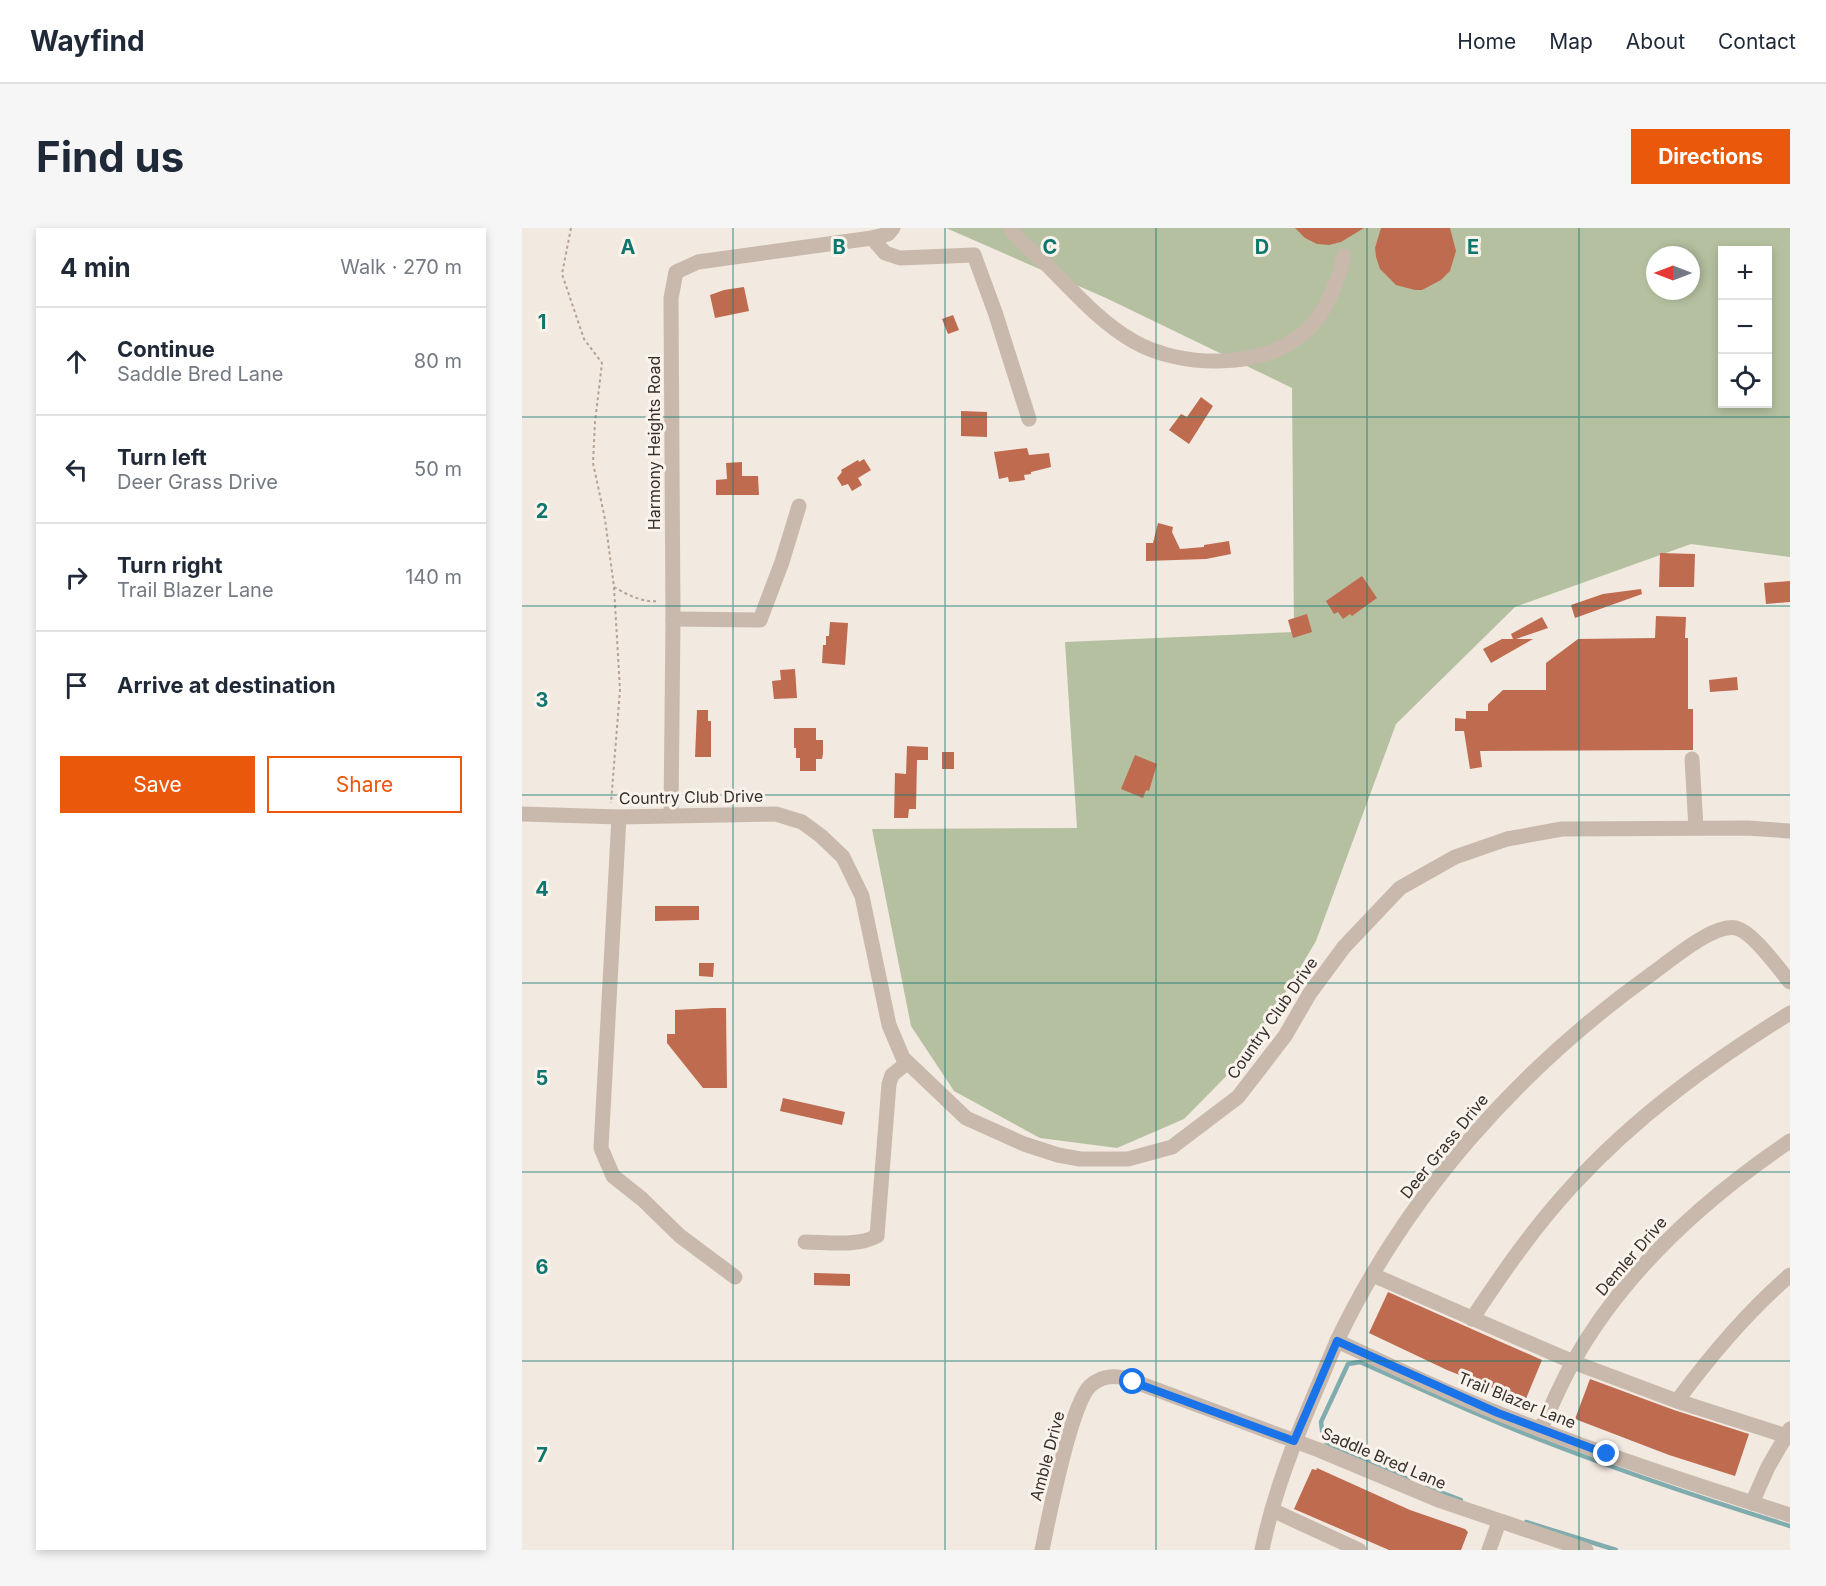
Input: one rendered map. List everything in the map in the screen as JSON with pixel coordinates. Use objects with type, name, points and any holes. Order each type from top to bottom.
[{"type":"street","points":[[893,228],[888,234],[872,238],[885,253],[900,258],[974,255],[1029,419]]},
{"type":"street","points":[[1010,228],[1105,323],[1134,342],[1154,352],[1218,363],[1268,352],[1291,342],[1309,328],[1322,310],[1339,274],[1344,256]]},
{"type":"street","name":"Harmony Heights Road","points":[[671,815],[673,598],[671,298],[676,272],[698,262],[872,238]]},
{"type":"street","points":[[673,619],[760,620],[782,562],[799,506]]},
{"type":"street","points":[[1692,759],[1696,828]]},
{"type":"street","name":"Country Club Drive","points":[[522,813],[615,817],[776,814],[802,822],[821,836],[843,858],[862,896],[889,1025],[907,1063],[966,1118],[1024,1144],[1058,1155],[1080,1159],[1128,1159],[1172,1147],[1238,1097],[1285,1036],[1310,993],[1344,947],[1400,888],[1455,857],[1507,839],[1562,829],[1747,828],[1790,831]]},
{"type":"street","points":[[615,817],[601,1148],[613,1176],[642,1199],[680,1236],[735,1277]]},
{"type":"street","name":"Deer Grass Drive","points":[[1262,1550],[1294,1441],[1337,1341],[1372,1275],[1439,1179],[1507,1098],[1589,1022],[1674,957],[1710,934],[1724,928],[1734,927],[1748,934],[1790,982]]},
{"type":"street","points":[[1472,1319],[1529,1238],[1573,1184],[1601,1157],[1661,1102],[1694,1076],[1790,1013]]},
{"type":"street","points":[[805,1242],[846,1242],[877,1236],[889,1084],[892,1075],[907,1063]]},
{"type":"street","name":"Demler Drive","points":[[1540,1430],[1573,1362],[1632,1279],[1680,1227],[1713,1198],[1790,1141]]},
{"type":"street","points":[[1372,1275],[1573,1362],[1677,1401],[1788,1434],[1768,1467],[1752,1503]]},
{"type":"street","points":[[1677,1401],[1733,1330],[1790,1275]]},
{"type":"street","name":"Trail Blazer Lane","points":[[1337,1341],[1409,1375],[1540,1430],[1656,1472],[1790,1515]]},
{"type":"street","name":"Saddle Bred Lane","points":[[1101,1378],[1112,1376],[1125,1378],[1294,1441],[1498,1522],[1586,1550]]},
{"type":"street","name":"Amble Drive","points":[[1042,1550],[1056,1486],[1079,1406],[1090,1386],[1101,1378]]},
{"type":"street","points":[[1272,1510],[1359,1550]]},
{"type":"street","points":[[1489,1550],[1498,1522]]},
{"type":"path","points":[[571,228],[562,274],[584,339],[602,363],[593,463],[605,519],[614,587],[620,690],[615,817]]},
{"type":"path","points":[[614,587],[631,597],[653,602],[673,598]]},
{"type":"green space","points":[[946,228],[1790,228],[1790,557],[1691,544],[1515,607],[1396,724],[1316,941],[1250,1052],[1184,1119],[1117,1148],[1040,1138],[954,1091],[911,1026],[872,829],[1077,828],[1065,642],[1294,632],[1292,388],[1106,298]]},
{"type":"building","points":[[1295,228],[1364,228],[1341,242],[1329,245],[1317,244],[1305,238]]},
{"type":"building","points":[[1381,228],[1450,228],[1456,251],[1450,271],[1441,280],[1422,290],[1396,285],[1380,269],[1376,257],[1375,248]]},
{"type":"building","points":[[744,287],[749,311],[715,318],[710,295]]},
{"type":"building","points":[[953,315],[959,330],[948,334],[942,319]]},
{"type":"building","points":[[1201,397],[1213,406],[1189,444],[1169,430],[1181,414],[1187,417]]},
{"type":"building","points":[[961,411],[987,412],[987,437],[961,436]]},
{"type":"building","points":[[1027,448],[1029,455],[1049,453],[1051,467],[1024,475],[1025,480],[1009,482],[1008,477],[999,479],[994,452]]},
{"type":"building","points":[[864,459],[871,470],[858,478],[862,485],[852,491],[848,484],[842,486],[837,478],[841,470]]},
{"type":"building","points":[[742,462],[742,476],[758,476],[759,495],[716,495],[716,480],[727,479],[726,463]]},
{"type":"building","points":[[1158,523],[1173,527],[1172,532],[1180,549],[1204,547],[1204,545],[1229,541],[1231,554],[1206,559],[1146,561],[1146,543],[1153,543]]},
{"type":"building","points":[[1660,553],[1695,554],[1694,587],[1659,587]]},
{"type":"building","points":[[1362,576],[1377,598],[1352,616],[1350,614],[1343,619],[1338,612],[1334,614],[1326,601]]},
{"type":"building","points":[[1790,581],[1790,602],[1766,604],[1764,583]]},
{"type":"building","points":[[1641,589],[1642,594],[1575,618],[1571,605],[1603,594]]},
{"type":"building","points":[[1307,614],[1312,632],[1293,638],[1288,620]]},
{"type":"building","points":[[1656,616],[1686,617],[1688,709],[1693,709],[1693,750],[1480,751],[1482,767],[1470,769],[1464,731],[1455,731],[1455,718],[1466,719],[1466,711],[1488,711],[1488,704],[1503,690],[1546,690],[1546,663],[1578,639],[1655,638]]},
{"type":"building","points":[[1542,617],[1548,628],[1516,639],[1533,639],[1491,663],[1483,649],[1502,639],[1513,639],[1511,634]]},
{"type":"building","points":[[830,622],[848,623],[845,665],[822,663],[823,645],[826,645],[826,636],[829,636]]},
{"type":"building","points":[[795,669],[797,698],[774,699],[772,681],[781,680],[780,670]]},
{"type":"building","points":[[1737,677],[1738,690],[1710,692],[1709,680]]},
{"type":"building","points":[[697,710],[708,710],[708,721],[711,721],[711,757],[695,757]]},
{"type":"building","points":[[794,728],[816,728],[816,740],[823,740],[822,759],[816,759],[816,771],[800,771],[800,758],[796,758],[796,748],[794,748]]},
{"type":"building","points":[[907,746],[928,747],[928,760],[917,760],[916,809],[909,809],[908,818],[894,818],[895,773],[906,774]]},
{"type":"building","points":[[942,752],[954,752],[954,769],[942,769]]},
{"type":"building","points":[[1135,755],[1157,764],[1149,791],[1146,790],[1143,798],[1121,789]]},
{"type":"building","points":[[655,906],[699,906],[699,920],[655,921]]},
{"type":"building","points":[[699,963],[714,963],[713,977],[699,976]]},
{"type":"building","points":[[726,1008],[727,1088],[703,1088],[667,1043],[667,1034],[675,1034],[675,1010]]},
{"type":"building","points":[[783,1098],[845,1112],[842,1125],[780,1111]]},
{"type":"building","points":[[814,1273],[850,1274],[850,1286],[814,1285]]},
{"type":"building","points":[[1388,1292],[1542,1360],[1525,1401],[1447,1370],[1369,1333]]},
{"type":"building","points":[[1590,1379],[1674,1410],[1749,1434],[1735,1476],[1669,1455],[1575,1419]]},
{"type":"building","points":[[1317,1468],[1410,1510],[1465,1529],[1468,1532],[1461,1550],[1389,1550],[1294,1509],[1312,1469]]},
{"type":"waterway","points":[[1408,1479],[1339,1449],[1327,1443],[1323,1438],[1321,1422],[1348,1364],[1360,1362],[1556,1446],[1723,1505],[1790,1526]]},
{"type":"waterway","points":[[1427,1487],[1461,1500]]},
{"type":"waterway","points":[[1526,1522],[1616,1550]]},
{"type":"route","points":[[1133,1382],[1294,1441],[1337,1341],[1498,1413],[1607,1454]]}]
